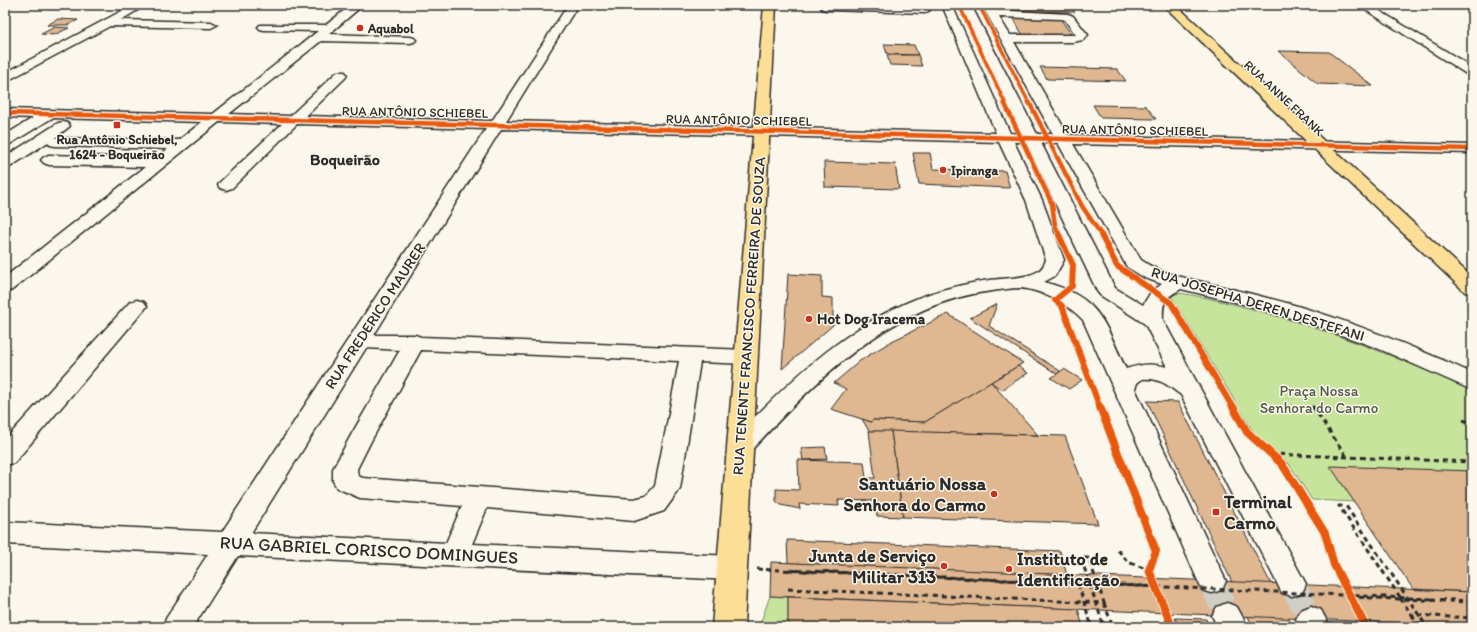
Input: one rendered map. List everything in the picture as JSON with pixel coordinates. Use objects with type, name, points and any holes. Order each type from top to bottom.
[{"type":"main road","name":"RUA TENENTE FRANCISCO FERREIRA DE SOUZA","points":[[728,627],[770,5]]},
{"type":"main road","name":"RUA ANNE FRANK","points":[[1169,5],[1472,288]]},
{"type":"main road","points":[[732,568],[732,627]]},
{"type":"street","points":[[5,78],[141,5]]},
{"type":"street","points":[[5,286],[358,5]]},
{"type":"street","name":"RUA FREDERICO MAURER","points":[[176,627],[573,5]]},
{"type":"street","points":[[740,448],[802,384],[855,341],[884,322],[911,308],[934,300],[961,292],[1032,280],[1045,275],[1052,269],[1055,260],[1034,200],[948,19],[947,5]]},
{"type":"street","points":[[966,5],[1107,291],[1152,320]]},
{"type":"street","points":[[1363,5],[1472,72]]},
{"type":"street","points":[[826,7],[926,11]]},
{"type":"street","points":[[989,9],[1097,199],[1077,231]]},
{"type":"street","points":[[989,9],[1064,16],[1069,18],[1082,35],[1080,38],[1073,39],[1006,38]]},
{"type":"street","points":[[107,23],[211,25]]},
{"type":"street","points":[[264,27],[410,40]]},
{"type":"street","points":[[226,186],[293,120],[342,75]]},
{"type":"street","name":"RUA ANTÔNIO SCHIEBEL","points":[[5,113],[1472,149]]},
{"type":"street","points":[[5,141],[49,114]]},
{"type":"street","points":[[5,164],[80,115]]},
{"type":"street","points":[[55,142],[182,145]]},
{"type":"street","points":[[49,160],[160,162]]},
{"type":"street","name":"RUA JOSEPHA DEREN DESTEFANI","points":[[1097,199],[1134,263],[1150,274],[1179,283],[1268,304],[1337,325],[1376,340],[1472,382]]},
{"type":"street","points":[[1034,200],[1077,231]]},
{"type":"street","points":[[1016,282],[1044,288],[1062,294],[1085,309],[1092,318],[1212,581]]},
{"type":"street","points":[[1179,283],[1158,294],[1153,302],[1151,310],[1152,320],[1292,584]]},
{"type":"street","points":[[1092,318],[1107,291]]},
{"type":"street","points":[[5,456],[137,306]]},
{"type":"street","points":[[359,341],[746,356]]},
{"type":"street","points":[[415,342],[358,443],[346,470],[346,481],[360,488],[634,510],[655,504],[667,489],[691,355]]},
{"type":"street","points":[[1124,389],[1126,381],[1130,375],[1150,371],[1175,378],[1185,385],[1192,394]]},
{"type":"street","points":[[454,554],[479,498]]},
{"type":"street","name":"RUA GABRIEL CORISCO DOMINGUES","points":[[5,533],[732,568]]},
{"type":"path","points":[[1312,406],[1347,457]]},
{"type":"path","points":[[1463,420],[1472,423]]},
{"type":"path","points":[[1269,452],[1472,462]]},
{"type":"path","points":[[1269,452],[1277,459]]},
{"type":"path","points":[[1419,627],[1339,506],[1346,506],[1427,627]]},
{"type":"path","points":[[770,569],[1078,584],[1154,578],[1128,562],[1118,550]]},
{"type":"path","points":[[1104,627],[1081,558],[1088,558],[1112,627]]},
{"type":"path","points":[[788,570],[1472,601]]},
{"type":"path","points":[[1078,584],[1092,627]]},
{"type":"path","points":[[788,589],[1104,603]]},
{"type":"path","points":[[1347,590],[1351,600],[1409,599],[1472,601]]},
{"type":"path","points":[[1412,615],[1472,618]]},
{"type":"green space","name":"Praça Nossa Senhora do Carmo","points":[[1179,293],[1239,306],[1313,327],[1419,367],[1472,390],[1472,471],[1355,502],[1312,500],[1289,464],[1254,433],[1171,296]]},
{"type":"green space","points":[[770,596],[788,597],[788,625],[830,627],[759,627]]},
{"type":"building","points":[[1012,5],[1069,5],[1075,12],[1016,11]]},
{"type":"building","points":[[1013,17],[1060,18],[1073,37],[1023,36]]},
{"type":"building","points":[[58,19],[78,20],[68,25],[47,25]]},
{"type":"building","points":[[55,27],[69,28],[54,35],[41,34]]},
{"type":"building","points":[[884,44],[914,45],[918,55],[887,54]]},
{"type":"building","points":[[1278,51],[1329,52],[1373,86],[1318,84]]},
{"type":"building","points":[[887,55],[918,55],[922,66],[890,65]]},
{"type":"building","points":[[1040,67],[1117,69],[1126,81],[1047,79]]},
{"type":"building","points":[[1093,105],[1146,106],[1156,119],[1101,118]]},
{"type":"building","name":"Ipiranga","points":[[913,153],[930,153],[933,169],[1005,171],[1010,188],[919,184]]},
{"type":"building","points":[[824,162],[895,164],[899,189],[825,187]]},
{"type":"building","name":"Hot Dog Iracema","points":[[788,274],[822,276],[822,297],[833,298],[833,325],[782,369]]},
{"type":"building","points":[[997,304],[989,326],[1060,371],[1057,374],[970,318]]},
{"type":"building","points":[[948,314],[1023,363],[925,422],[873,420],[871,422],[831,409],[846,389],[834,383],[861,360],[892,341]]},
{"type":"building","points":[[1018,366],[1028,373],[1002,390],[991,382]]},
{"type":"building","points":[[1064,369],[1082,380],[1069,389],[1051,378]]},
{"type":"building","points":[[991,382],[1038,435],[869,431],[862,419],[871,422],[873,420],[925,422]]},
{"type":"building","name":"Terminal Carmo","points":[[1147,401],[1178,402],[1293,627],[1253,627]]},
{"type":"building","points":[[869,431],[891,431],[903,517],[877,516],[875,501],[838,500],[839,506],[799,504],[800,509],[781,505],[776,501],[776,489],[799,490],[798,460],[864,462],[866,478],[875,478]]},
{"type":"building","name":"Santuário Nossa Senhora do Carmo","points":[[891,431],[1065,436],[1098,524],[903,517]]},
{"type":"building","points":[[825,447],[827,459],[803,460],[801,448]]},
{"type":"building","points":[[1330,466],[1472,471],[1472,592],[1413,589]]},
{"type":"building","points":[[787,540],[1060,551],[1067,575],[788,563]]},
{"type":"building","points":[[771,562],[1472,592],[1472,626],[770,596]]},
{"type":"building","points":[[788,597],[1078,609],[1083,627],[830,627],[788,625]]},
{"type":"building","points":[[1175,618],[1206,619],[1209,627],[1179,627]]},
{"type":"tunnel","points":[[1212,581],[1227,616]]},
{"type":"tunnel","points":[[1292,584],[1311,619]]},
{"type":"cycle path","points":[[959,5],[1052,204],[1055,225],[1073,265],[1072,286],[1055,300],[1062,306],[1119,459],[1156,551],[1149,570],[1172,627]]},
{"type":"cycle path","points":[[979,5],[1082,206],[1097,227],[1117,266],[1171,303],[1247,432],[1282,464],[1325,533],[1334,565],[1366,627]]},
{"type":"cycle path","points":[[5,113],[1472,149]]},
{"type":"place","name":"Aquabol","points":[[360,28]]},
{"type":"place","name":"Rua Antônio Schiebel, 1624 - Boqueirão","points":[[117,125]]},
{"type":"place","name":"Ipiranga","points":[[943,170]]},
{"type":"place","name":"Hot Dog Iracema","points":[[809,319]]},
{"type":"place","name":"Santuário Nossa Senhora do Carmo","points":[[994,494]]},
{"type":"place","name":"Terminal Carmo","points":[[1216,512]]},
{"type":"place","name":"Junta de Serviço Militar 313","points":[[944,566]]},
{"type":"place","name":"Instituto de Identificação","points":[[1009,569]]},
{"type":"district","name":"Boqueirão","points":[[345,159]]}]
